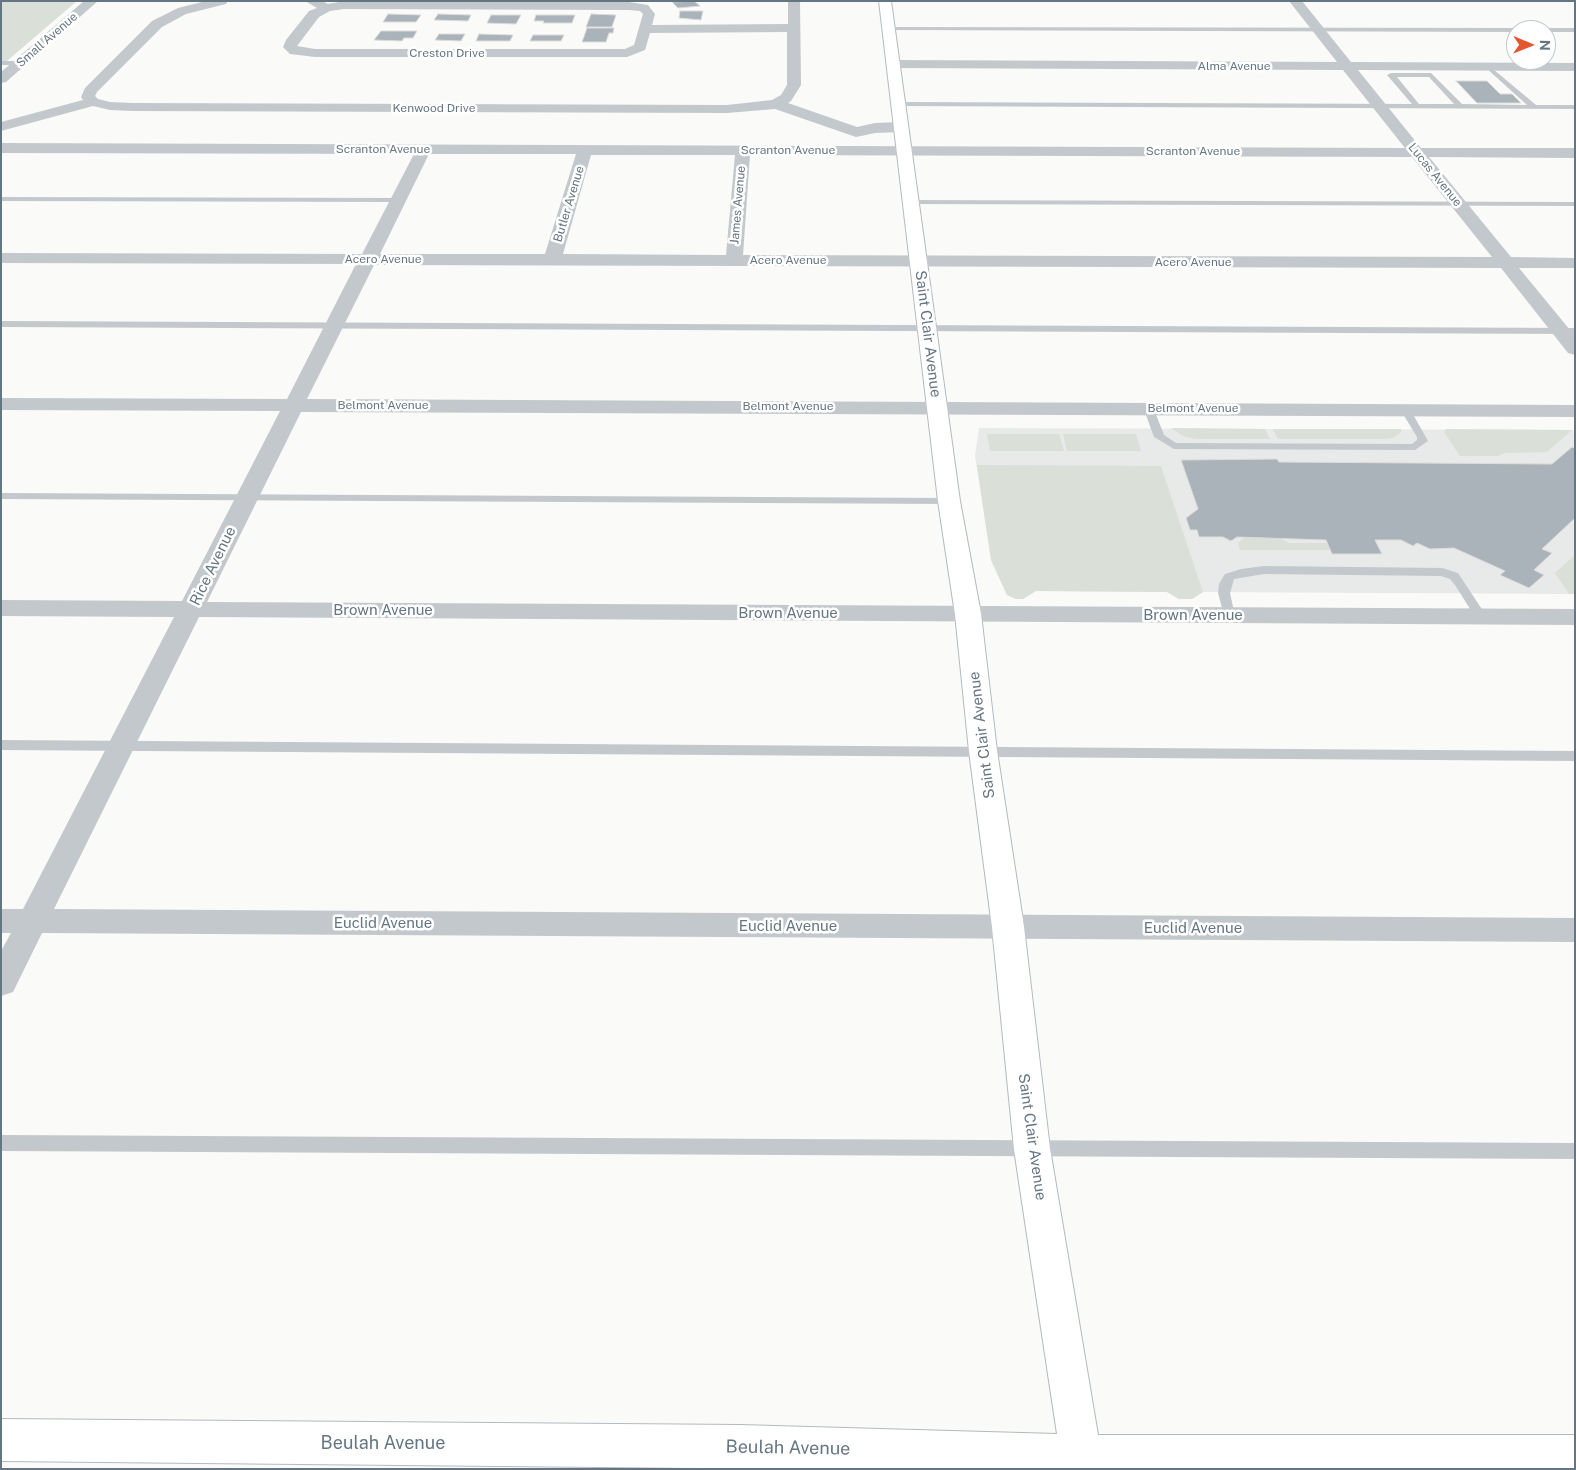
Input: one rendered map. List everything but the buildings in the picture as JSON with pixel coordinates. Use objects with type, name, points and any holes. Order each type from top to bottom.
[{"type":"street","name":"Small Avenue","points":[[1,79],[92,1]]},
{"type":"street","points":[[94,102],[88,97],[90,91],[157,24],[168,16],[182,11],[222,1]]},
{"type":"street","points":[[311,1],[327,8],[344,6],[629,6],[647,10],[645,28],[793,28]]},
{"type":"street","points":[[776,104],[786,98],[794,85],[794,1]]},
{"type":"street","name":"Saint Clair Avenue","points":[[885,1],[949,501],[968,614],[983,751],[1008,927],[1032,1149],[1082,1462]]},
{"type":"street","name":"Lucas Avenue","points":[[1295,1],[1505,263],[1568,331],[1575,349]]},
{"type":"street","name":"Creston Drive","points":[[327,8],[318,10],[314,14],[291,43],[290,47],[295,51],[315,53],[620,53],[636,50],[640,46],[645,28]]},
{"type":"street","name":"Alma Avenue","points":[[893,64],[1575,67]]},
{"type":"street","name":"Kenwood Drive","points":[[1,127],[94,102],[110,106],[142,108],[744,109],[776,104],[856,132],[875,128],[901,127]]},
{"type":"street","name":"Scranton Avenue","points":[[1,148],[847,151],[901,127],[1416,152],[1575,152]]},
{"type":"street","points":[[847,151],[848,140],[856,132]]},
{"type":"street","name":"Rice Avenue","points":[[1,983],[120,746],[192,609],[293,405],[335,325],[366,259],[424,149]]},
{"type":"street","name":"Butler Avenue","points":[[553,259],[585,149]]},
{"type":"street","name":"James Avenue","points":[[734,260],[743,150]]},
{"type":"street","name":"Acero Avenue","points":[[1,258],[1575,263]]},
{"type":"street","name":"Belmont Avenue","points":[[1,404],[937,406],[1575,411]]},
{"type":"street","name":"Brown Avenue","points":[[1,608],[1575,617]]},
{"type":"street","name":"Euclid Avenue","points":[[1,921],[1575,930]]},
{"type":"street","name":"Beulah Avenue","points":[[1,1440],[740,1458],[1082,1462],[1575,1456]]},
{"type":"lane","points":[[888,28],[1506,30]]},
{"type":"lane","points":[[1556,30],[1575,30]]},
{"type":"lane","points":[[1,63],[20,63]]},
{"type":"lane","points":[[1487,66],[1534,107]]},
{"type":"lane","points":[[1418,107],[1391,75],[1431,75],[1460,107]]},
{"type":"lane","points":[[901,127],[1380,107],[1575,107]]},
{"type":"lane","points":[[1,199],[398,200]]},
{"type":"lane","points":[[911,202],[1575,204]]},
{"type":"lane","points":[[1,324],[1568,331]]},
{"type":"lane","points":[[1148,408],[1159,437],[1174,446],[1415,447],[1423,441],[1422,437],[1405,409]]},
{"type":"lane","points":[[1,496],[949,501]]},
{"type":"lane","points":[[1229,616],[1224,592],[1225,584],[1229,577],[1241,573],[1264,570],[1330,570],[1442,572],[1454,576],[1482,617]]},
{"type":"lane","points":[[1,745],[1575,756]]},
{"type":"lane","points":[[1,1143],[1575,1151]]},
{"type":"shaded area","points":[[1,1],[77,1],[1,66]]},
{"type":"shaded area","points":[[979,428],[1572,430],[1575,431],[1575,594],[1203,592],[1192,599],[1179,599],[1167,592],[1036,591],[1023,599],[1016,599],[1007,595],[991,560],[975,456]]},
{"type":"shaded area","points":[[1171,428],[1265,429],[1270,439],[1195,439],[1183,436]]},
{"type":"shaded area","points":[[1273,429],[1401,429],[1401,432],[1393,438],[1384,439],[1278,439]]},
{"type":"shaded area","points":[[1446,429],[1572,430],[1547,452],[1505,453],[1498,456],[1460,456],[1444,432]]},
{"type":"shaded area","points":[[987,434],[1059,434],[1064,451],[990,451]]},
{"type":"shaded area","points":[[1063,434],[1136,434],[1141,451],[1067,451]]},
{"type":"shaded area","points":[[977,465],[1161,466],[1203,592],[1192,599],[1179,599],[1167,592],[1036,591],[1023,599],[1016,599],[1007,595],[991,560]]},
{"type":"shaded area","points":[[1246,537],[1279,538],[1289,543],[1327,543],[1330,550],[1240,550],[1238,543]]},
{"type":"shaded area","points":[[1575,555],[1575,594],[1569,594],[1555,573]]}]
